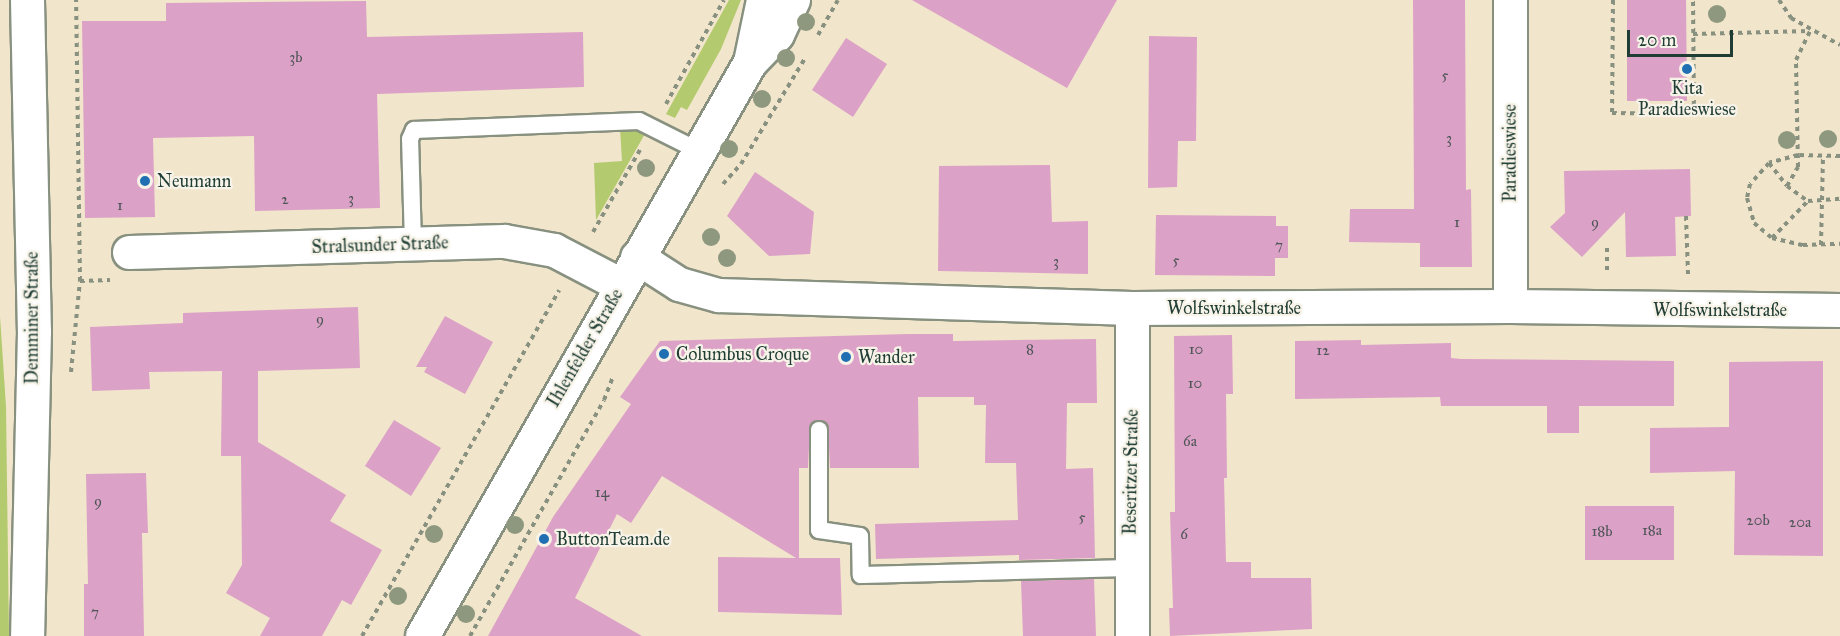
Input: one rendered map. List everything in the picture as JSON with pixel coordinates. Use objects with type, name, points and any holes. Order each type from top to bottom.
[{"type":"street","name":"Demminer Straße","points":[[27,0],[34,331],[27,636]]},
{"type":"street","name":"Ihlenfelder Straße","points":[[750,62],[763,0]]},
{"type":"street","name":"Ihlenfelder Straße","points":[[422,636],[750,62],[777,34],[793,0]]},
{"type":"street","name":"Paradieswiese","points":[[1510,0],[1510,306]]},
{"type":"street","name":"Stralsunder Straße","points":[[129,252],[504,241],[537,246],[577,259],[629,271]]},
{"type":"street","name":"Wolfswinkelstraße","points":[[629,271],[718,296],[1132,308],[1510,306],[1840,310]]},
{"type":"street","name":"Beseritzer Straße","points":[[1132,308],[1130,568],[1132,636]]},
{"type":"lane","points":[[413,244],[410,139],[414,130],[619,120],[654,126],[699,151]]},
{"type":"lane","points":[[819,430],[819,530],[860,536],[861,575],[1130,568]]},
{"type":"path","points":[[362,636],[724,0]]},
{"type":"path","points":[[813,45],[838,0]]},
{"type":"path","points":[[1613,0],[1612,113],[1694,114],[1693,0]]},
{"type":"path","points":[[1779,0],[1791,18],[1810,31],[1840,45]]},
{"type":"path","points":[[1694,34],[1810,31]]},
{"type":"path","points":[[1787,186],[1797,175],[1796,60],[1810,31]]},
{"type":"path","points":[[719,188],[741,164],[807,55]]},
{"type":"path","points":[[1840,156],[1798,156],[1769,163],[1750,184],[1748,198],[1754,223],[1772,238],[1821,245],[1840,244]]},
{"type":"path","points":[[1821,245],[1822,156]]},
{"type":"path","points":[[1769,163],[1787,186],[1808,201],[1840,199]]},
{"type":"path","points":[[1772,238],[1808,201]]},
{"type":"path","points":[[1686,216],[1688,274]]},
{"type":"path","points":[[1606,248],[1608,274]]},
{"type":"path","points":[[470,636],[604,400],[617,367]]},
{"type":"green space","points":[[729,0],[741,0],[721,49],[687,110],[681,107],[675,118],[666,114]]},
{"type":"green space","points":[[620,128],[646,132],[596,220],[594,163],[622,161]]},
{"type":"green space","points":[[0,316],[6,407],[9,636],[0,636]]},
{"type":"building","points":[[912,0],[1117,0],[1067,88]]},
{"type":"building","points":[[1413,0],[1465,0],[1466,190],[1471,189],[1472,267],[1420,267],[1420,243],[1349,242],[1350,209],[1414,209]]},
{"type":"building","points":[[1627,0],[1686,0],[1687,101],[1627,101]]},
{"type":"building","points":[[366,1],[367,37],[583,32],[584,87],[377,94],[380,208],[255,211],[254,136],[153,138],[155,217],[85,218],[82,21],[166,21],[166,3]]},
{"type":"building","points":[[1149,36],[1197,37],[1196,141],[1178,141],[1177,187],[1148,188]]},
{"type":"building","points":[[846,38],[887,64],[853,117],[812,90]]},
{"type":"building","points":[[1050,165],[1052,222],[1088,221],[1088,274],[938,271],[939,166]]},
{"type":"building","points":[[1690,169],[1691,216],[1675,217],[1676,256],[1626,257],[1625,212],[1582,257],[1550,227],[1565,213],[1564,171]]},
{"type":"building","points":[[755,172],[814,212],[810,254],[769,256],[727,216]]},
{"type":"building","points":[[1156,215],[1276,216],[1276,226],[1288,226],[1288,258],[1275,258],[1275,276],[1155,275]]},
{"type":"building","points":[[358,307],[360,368],[258,371],[258,442],[346,495],[330,521],[382,550],[351,605],[342,600],[322,636],[260,636],[270,618],[226,593],[242,565],[241,456],[221,456],[222,371],[149,372],[150,389],[92,391],[90,327],[183,323],[183,313]]},
{"type":"building","points":[[445,316],[493,342],[465,394],[424,372],[427,367],[416,367]]},
{"type":"building","points":[[953,334],[953,341],[1096,339],[1097,403],[1067,403],[1066,469],[1093,468],[1095,558],[1019,560],[1019,555],[876,559],[875,524],[1018,520],[1016,463],[985,463],[986,405],[974,405],[974,397],[918,397],[919,468],[830,468],[828,425],[820,420],[810,425],[808,468],[799,468],[799,558],[840,558],[842,615],[718,612],[718,557],[796,558],[662,476],[631,523],[617,514],[575,598],[642,636],[488,636],[553,517],[631,404],[620,397],[660,341]]},
{"type":"building","points":[[1232,335],[1233,394],[1226,394],[1227,478],[1224,478],[1226,562],[1251,562],[1251,578],[1311,578],[1312,629],[1170,636],[1169,608],[1173,608],[1170,512],[1175,512],[1174,336]]},
{"type":"building","points":[[1361,340],[1361,345],[1451,343],[1451,358],[1461,359],[1674,361],[1674,406],[1579,406],[1579,433],[1547,433],[1547,406],[1441,406],[1440,397],[1295,399],[1295,341]]},
{"type":"building","points":[[1823,361],[1823,556],[1734,555],[1735,471],[1650,473],[1650,428],[1729,427],[1729,362]]},
{"type":"building","points":[[394,420],[441,448],[411,496],[365,466]]},
{"type":"building","points":[[146,473],[148,533],[142,533],[144,636],[84,636],[84,584],[88,584],[86,474]]},
{"type":"building","points":[[1585,506],[1674,506],[1674,560],[1585,560]]},
{"type":"building","points":[[1094,579],[1096,636],[1023,636],[1021,581]]},
{"type":"place","name":"Kita Paradieswiese","points":[[1687,69]]},
{"type":"place","name":"Neumann","points":[[145,181]]},
{"type":"place","name":"Columbus Croque","points":[[664,354]]},
{"type":"place","name":"Wander","points":[[846,357]]},
{"type":"place","name":"ButtonTeam.de","points":[[544,539]]}]
